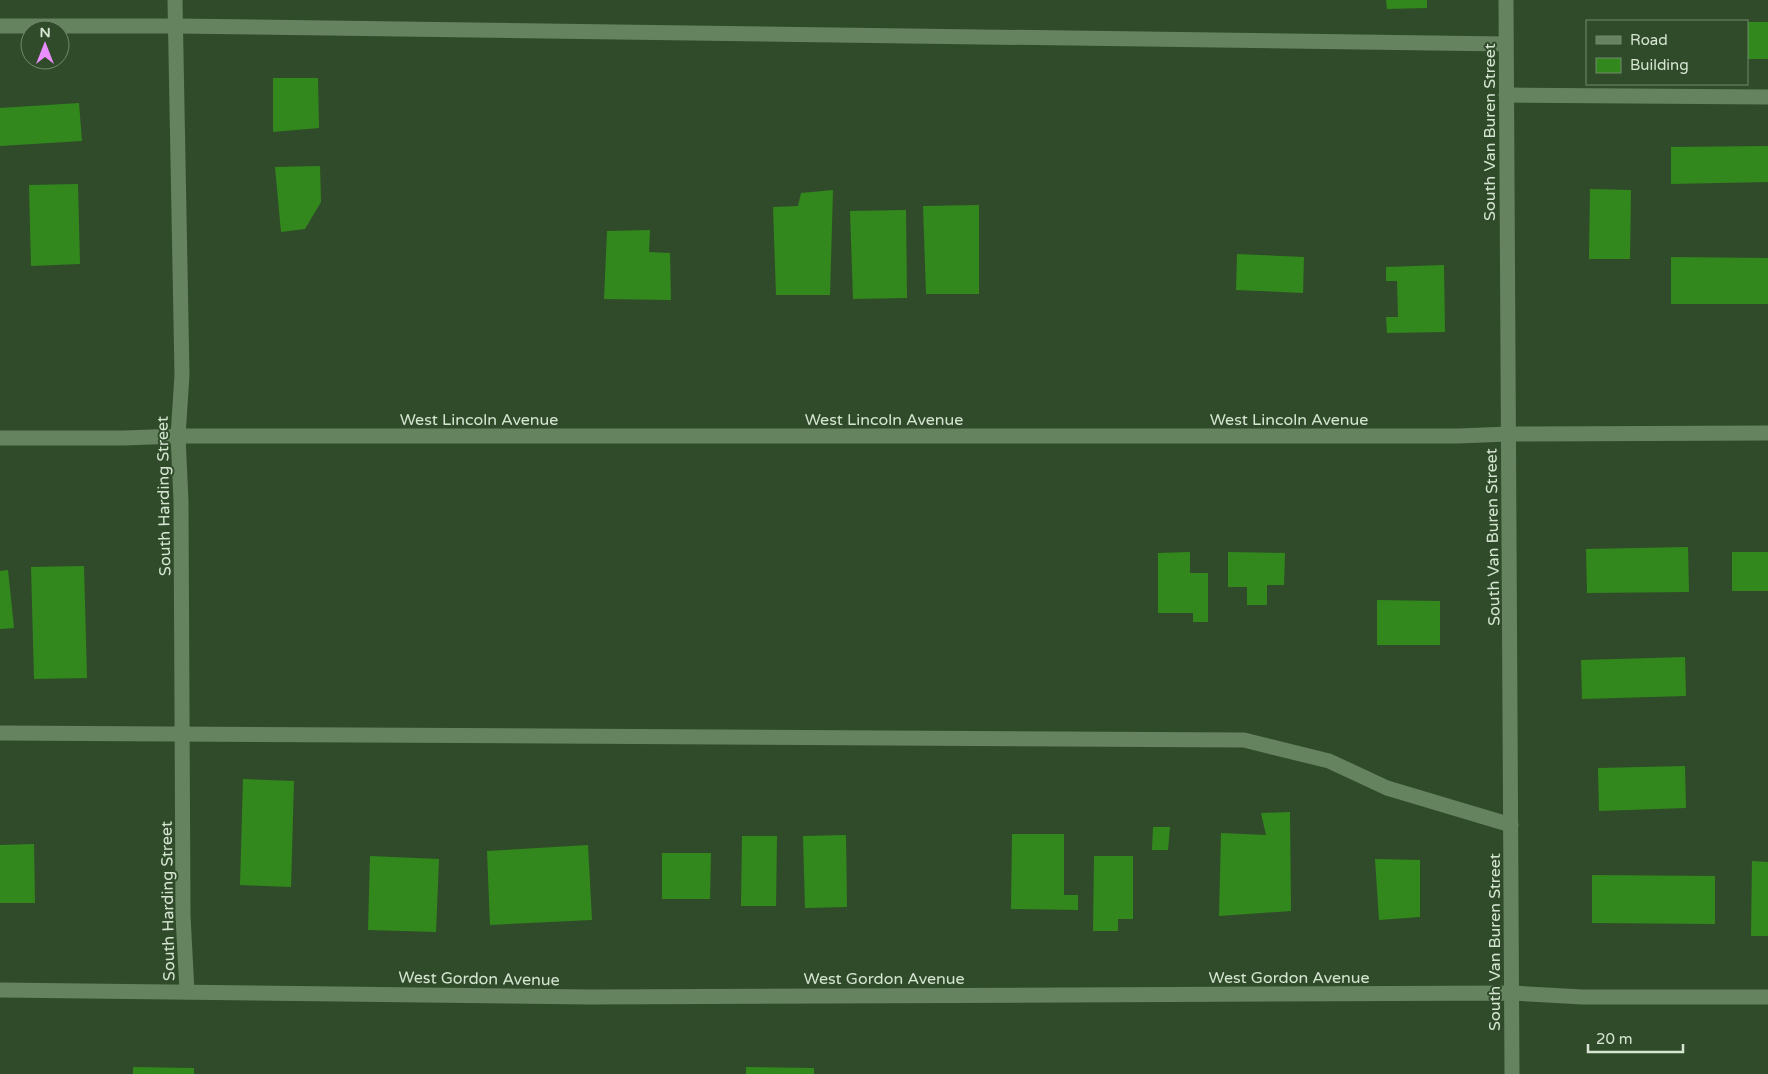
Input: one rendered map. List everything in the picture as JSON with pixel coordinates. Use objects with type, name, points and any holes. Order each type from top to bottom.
[{"type":"street","name":"South Harding Street","points":[[175,0],[182,375],[178,436],[181,501],[183,916],[187,992]]},
{"type":"street","name":"South Van Buren Street","points":[[1506,0],[1512,1074]]},
{"type":"street","points":[[0,26],[176,26],[1506,44]]},
{"type":"street","points":[[1506,95],[1768,97]]},
{"type":"street","name":"West Lincoln Avenue","points":[[0,438],[178,436],[1458,436],[1508,434],[1768,433]]},
{"type":"street","points":[[0,732],[182,735],[1244,740],[1329,760],[1387,788],[1511,825]]},
{"type":"street","name":"West Gordon Avenue","points":[[0,990],[590,997],[1512,993],[1583,997],[1768,997]]},
{"type":"building","points":[[1386,0],[1427,0],[1427,8],[1387,9]]},
{"type":"building","points":[[1748,22],[1768,22],[1768,59],[1748,59]]},
{"type":"building","points":[[273,78],[318,78],[319,128],[273,132]]},
{"type":"building","points":[[79,103],[82,141],[0,146],[0,108]]},
{"type":"building","points":[[1768,146],[1768,182],[1671,184],[1671,147]]},
{"type":"building","points":[[320,166],[321,202],[305,229],[281,232],[275,167]]},
{"type":"building","points":[[78,184],[80,264],[31,266],[29,185]]},
{"type":"building","points":[[1590,189],[1631,190],[1630,259],[1589,259]]},
{"type":"building","points":[[833,190],[830,295],[776,295],[773,207],[798,206],[801,193]]},
{"type":"building","points":[[979,205],[979,294],[926,294],[923,206]]},
{"type":"building","points":[[906,210],[907,298],[853,299],[850,211]]},
{"type":"building","points":[[650,230],[649,252],[670,253],[671,300],[604,299],[607,231]]},
{"type":"building","points":[[1237,254],[1304,257],[1303,293],[1236,290]]},
{"type":"building","points":[[1671,257],[1768,258],[1768,304],[1671,304]]},
{"type":"building","points":[[1444,265],[1445,332],[1387,333],[1386,317],[1398,317],[1397,281],[1386,281],[1386,267]]},
{"type":"building","points":[[1688,547],[1689,592],[1587,593],[1586,549]]},
{"type":"building","points":[[1190,552],[1190,573],[1208,573],[1208,622],[1193,622],[1193,613],[1158,613],[1158,553]]},
{"type":"building","points":[[1228,552],[1285,553],[1284,585],[1267,585],[1267,605],[1247,605],[1247,587],[1228,587]]},
{"type":"building","points":[[1732,552],[1768,552],[1768,591],[1732,591]]},
{"type":"building","points":[[84,566],[87,678],[34,679],[31,567]]},
{"type":"building","points":[[8,570],[14,628],[0,629],[0,571]]},
{"type":"building","points":[[1377,600],[1440,601],[1440,645],[1377,645]]},
{"type":"building","points":[[1685,657],[1686,696],[1582,699],[1581,660]]},
{"type":"building","points":[[1685,766],[1686,808],[1599,811],[1598,768]]},
{"type":"building","points":[[243,779],[294,781],[291,887],[240,885]]},
{"type":"building","points":[[1290,812],[1291,911],[1219,916],[1221,833],[1266,835],[1261,813]]},
{"type":"building","points":[[1153,827],[1170,827],[1168,850],[1152,850]]},
{"type":"building","points":[[1012,834],[1064,834],[1064,895],[1078,895],[1078,910],[1011,909]]},
{"type":"building","points":[[846,835],[847,907],[805,908],[803,836]]},
{"type":"building","points":[[742,836],[777,836],[776,906],[741,906]]},
{"type":"building","points":[[34,844],[35,903],[0,903],[0,845]]},
{"type":"building","points":[[588,845],[592,920],[490,925],[487,851]]},
{"type":"building","points":[[662,853],[711,853],[710,899],[662,899]]},
{"type":"building","points":[[370,856],[439,859],[436,932],[368,930]]},
{"type":"building","points":[[1094,856],[1133,856],[1133,919],[1118,919],[1118,931],[1093,931]]},
{"type":"building","points":[[1375,859],[1420,860],[1420,917],[1379,920]]},
{"type":"building","points":[[1752,861],[1768,862],[1768,936],[1751,936]]},
{"type":"building","points":[[1592,875],[1715,876],[1715,924],[1592,923]]},
{"type":"building","points":[[133,1067],[194,1068],[194,1074],[133,1074]]},
{"type":"building","points":[[746,1067],[814,1068],[814,1074],[746,1074]]}]
